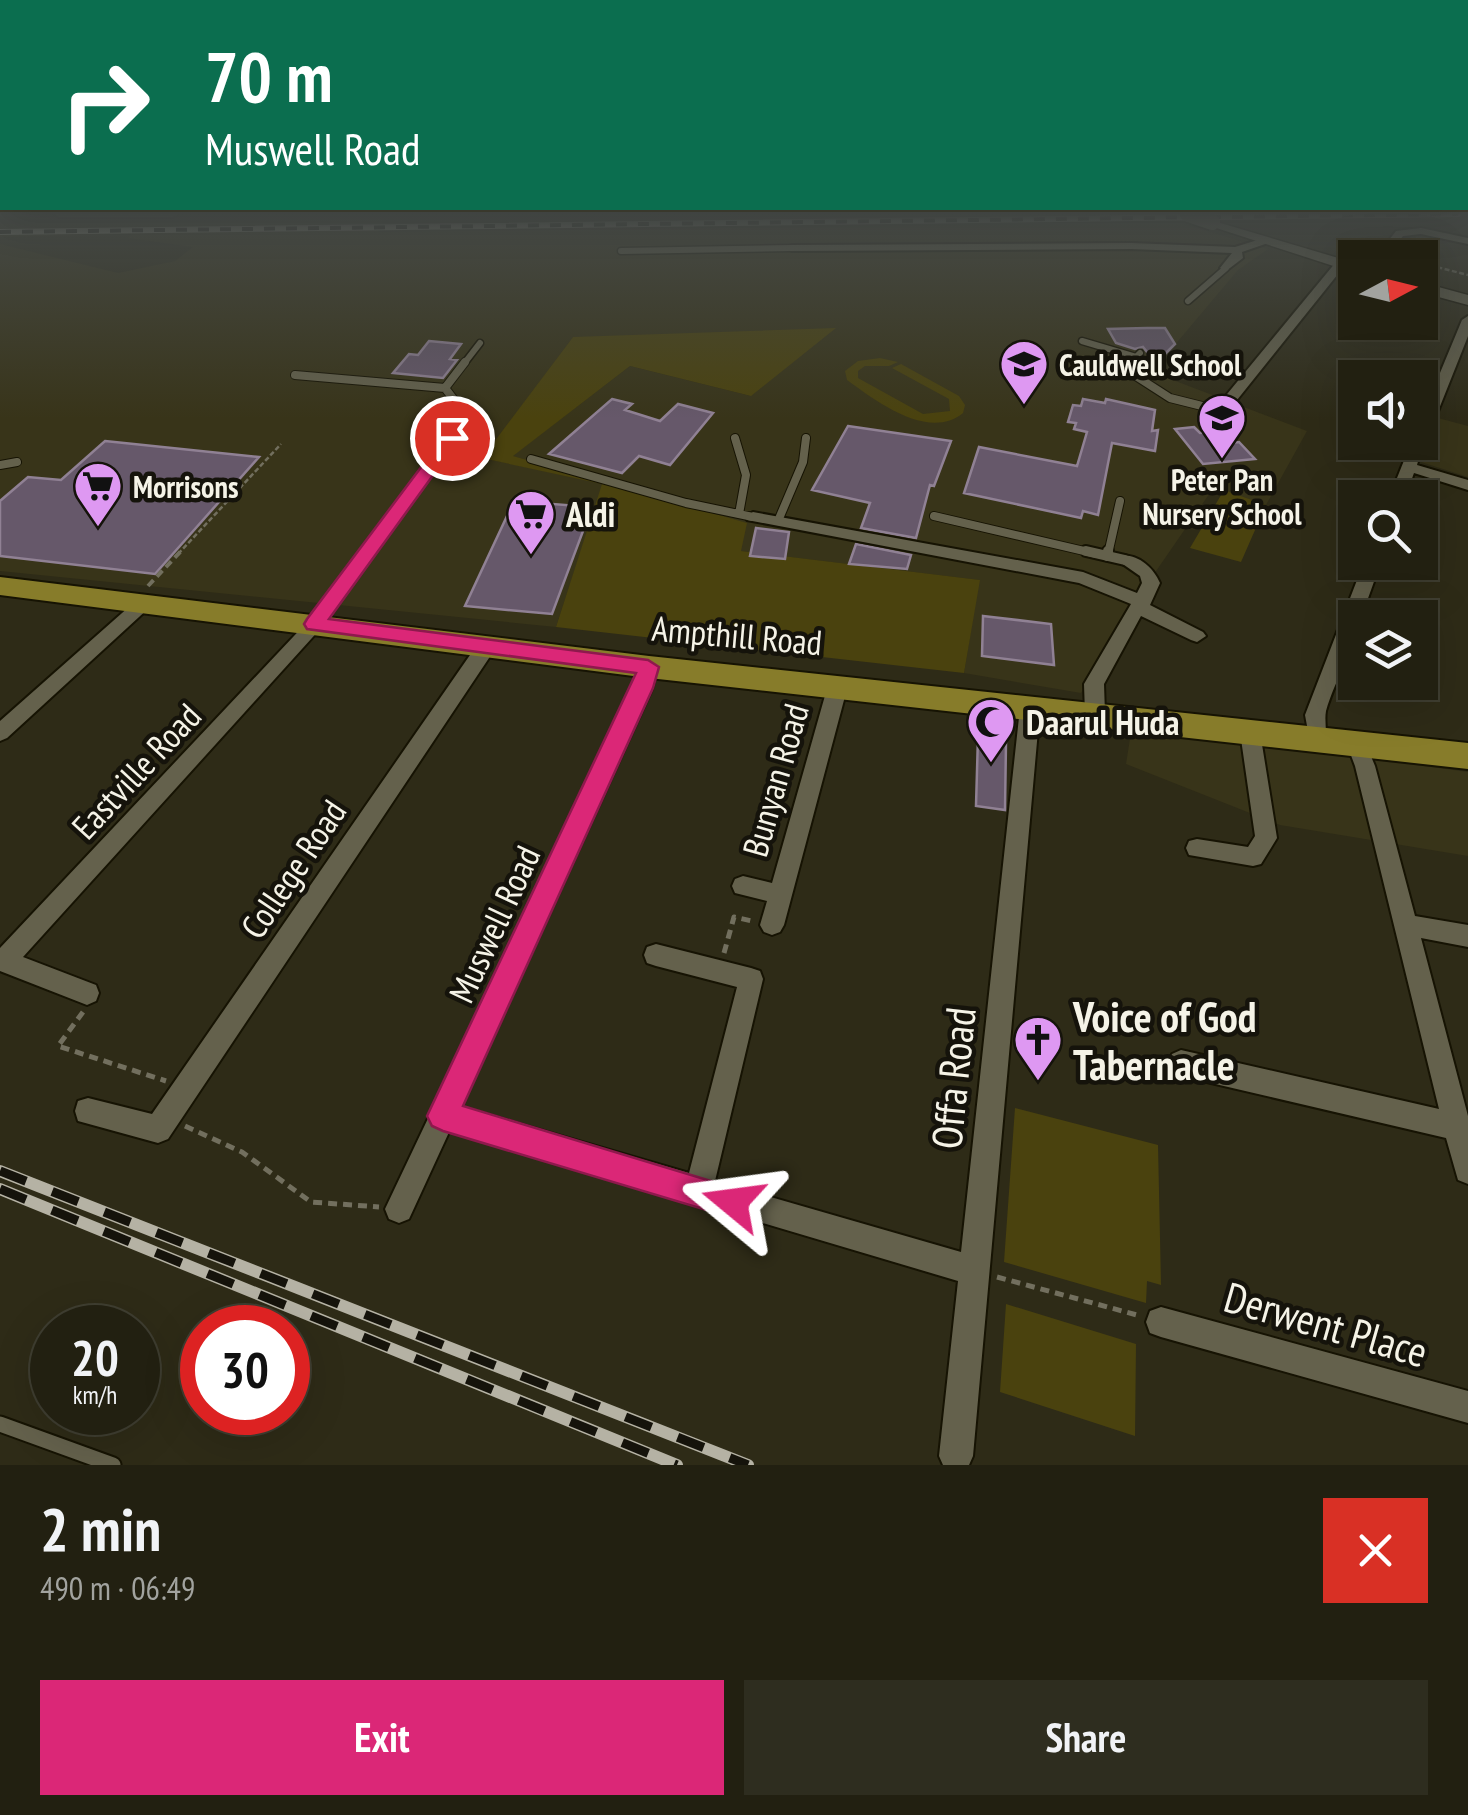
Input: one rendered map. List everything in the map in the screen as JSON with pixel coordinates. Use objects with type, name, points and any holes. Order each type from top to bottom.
[{"type":"main road","points":[[1438,292],[1468,300]]},
{"type":"main road","name":"Ampthill Road","points":[[0,586],[648,667],[838,684],[1468,756]]},
{"type":"street","points":[[1228,402],[1334,282]]},
{"type":"street","points":[[1438,394],[1468,320]]},
{"type":"street","points":[[1404,480],[1412,460]]},
{"type":"street","points":[[1409,467],[1468,485]]},
{"type":"street","points":[[746,515],[1083,578],[1197,636]]},
{"type":"street","points":[[1095,714],[1094,684],[1150,583],[1148,573],[1116,558]]},
{"type":"street","points":[[1317,736],[1314,715],[1366,580]]},
{"type":"street","points":[[0,733],[140,601]]},
{"type":"street","name":"Eastville Road","points":[[2,960],[314,624]]},
{"type":"street","name":"College Road","points":[[162,1124],[486,647]]},
{"type":"street","name":"Muswell Road","points":[[398,1209],[634,706],[648,667]]},
{"type":"street","name":"Bunyan Road","points":[[772,924],[838,684]]},
{"type":"street","name":"Offa Road","points":[[956,1456],[1030,708]]},
{"type":"street","points":[[1197,848],[1254,857],[1266,838],[1250,732]]},
{"type":"street","points":[[1356,742],[1463,1128],[1468,1170]]},
{"type":"street","name":"Bunyan Road","points":[[743,886],[779,894]]},
{"type":"street","points":[[1406,925],[1468,936]]},
{"type":"street","points":[[656,955],[751,978],[698,1192]]},
{"type":"street","points":[[2,960],[87,993]]},
{"type":"street","points":[[1181,1063],[1463,1128]]},
{"type":"street","points":[[88,1110],[162,1124]]},
{"type":"street","points":[[443,1116],[974,1271]]},
{"type":"street","name":"Derwent Place","points":[[1161,1322],[1468,1407]]},
{"type":"lane","points":[[1188,301],[1209,282]]},
{"type":"lane","points":[[1082,342],[1138,356],[1127,366],[1128,371],[1166,400],[1190,409],[1218,410],[1228,402]]},
{"type":"lane","points":[[445,388],[480,343]]},
{"type":"lane","points":[[295,375],[445,388],[467,417],[314,624]]},
{"type":"lane","points":[[531,459],[686,503],[746,515],[745,457],[735,438]]},
{"type":"lane","points":[[778,521],[803,462],[806,438]]},
{"type":"lane","points":[[0,465],[17,462]]},
{"type":"lane","points":[[934,516],[1116,558],[1120,501]]},
{"type":"lane","points":[[0,1424],[113,1465]]},
{"type":"path","points":[[140,601],[281,444]]},
{"type":"path","points":[[719,968],[734,917],[772,924]]},
{"type":"path","points":[[87,993],[86,1006],[58,1046],[186,1088]]},
{"type":"path","points":[[162,1124],[242,1152],[311,1202],[398,1209]]},
{"type":"path","points":[[974,1271],[1161,1322]]},
{"type":"shaded area","points":[[0,282],[1228,282],[1152,372],[1307,431],[1266,505],[1214,487],[1121,622],[1081,693],[964,673],[979,580],[740,551],[746,523],[512,456],[630,366],[751,396],[573,337],[484,458],[603,484],[556,627],[0,571]]},
{"type":"shaded area","points":[[836,328],[751,396],[630,366],[513,456],[747,523],[741,551],[980,580],[964,673],[556,627],[602,484],[482,458],[573,337]]},
{"type":"shaded area","points":[[880,358],[898,362],[865,366],[858,371],[858,378],[923,414],[950,411],[949,399],[892,368],[901,364],[959,396],[965,405],[963,413],[949,421],[919,421],[888,407],[847,380],[845,371],[858,361]]},
{"type":"shaded area","points":[[1438,418],[1468,426],[1468,477],[1421,462],[1438,460]]},
{"type":"shaded area","points":[[1224,490],[1266,505],[1241,562],[1190,548]]},
{"type":"shaded area","points":[[1132,726],[1468,772],[1468,856],[1280,825],[1126,764]]},
{"type":"shaded area","points":[[1015,1108],[1158,1145],[1161,1285],[1147,1281],[1146,1303],[1004,1262]]},
{"type":"shaded area","points":[[1006,1304],[1136,1344],[1135,1436],[1000,1392]]},
{"type":"building","points":[[1165,328],[1175,344],[1162,357],[1143,347],[1135,349],[1116,343],[1108,329]]},
{"type":"building","points":[[429,341],[461,344],[450,359],[457,360],[443,378],[393,373],[409,354],[418,355]]},
{"type":"building","points":[[612,399],[632,404],[625,410],[660,421],[678,404],[713,413],[670,465],[639,456],[622,473],[549,454]]},
{"type":"building","points":[[1083,399],[1105,403],[1106,399],[1155,410],[1152,431],[1158,430],[1155,451],[1112,443],[1098,515],[1083,511],[1081,518],[964,493],[979,447],[1077,466],[1087,432],[1074,429],[1076,423],[1068,422],[1073,405],[1081,406]]},
{"type":"building","points":[[848,426],[951,441],[934,486],[930,485],[916,538],[861,528],[870,503],[812,490]]},
{"type":"building","points":[[1194,427],[1200,433],[1211,432],[1221,444],[1239,442],[1255,459],[1203,464],[1175,429]]},
{"type":"building","name":"Morrisons","points":[[105,441],[259,457],[155,574],[0,556],[0,501],[28,477],[61,480]]},
{"type":"building","name":"Aldi","points":[[514,501],[592,507],[552,614],[465,606]]},
{"type":"building","points":[[756,528],[789,532],[785,559],[750,556]]},
{"type":"building","points":[[856,544],[911,555],[907,569],[849,564]]},
{"type":"building","points":[[983,616],[1051,624],[1054,665],[982,656]]},
{"type":"building","name":"Daarul Huda","points":[[978,736],[1006,742],[1005,810],[976,806]]},
{"type":"railway","points":[[0,1171],[748,1465]]},
{"type":"railway","points":[[0,1189],[677,1465]]},
{"type":"place","name":"Cauldwell School","points":[[1024,406]]},
{"type":"place","name":"Peter Pan Nursery School","points":[[1222,460]]},
{"type":"place","name":"Morrisons","points":[[98,528]]},
{"type":"place","name":"Aldi","points":[[531,556]]},
{"type":"place","name":"Daarul Huda","points":[[991,764]]},
{"type":"place","name":"Voice of God Tabernacle","points":[[1038,1082]]},
{"type":"route","points":[[452,438],[314,624],[648,667],[642,688],[443,1116],[733,1202]]}]
